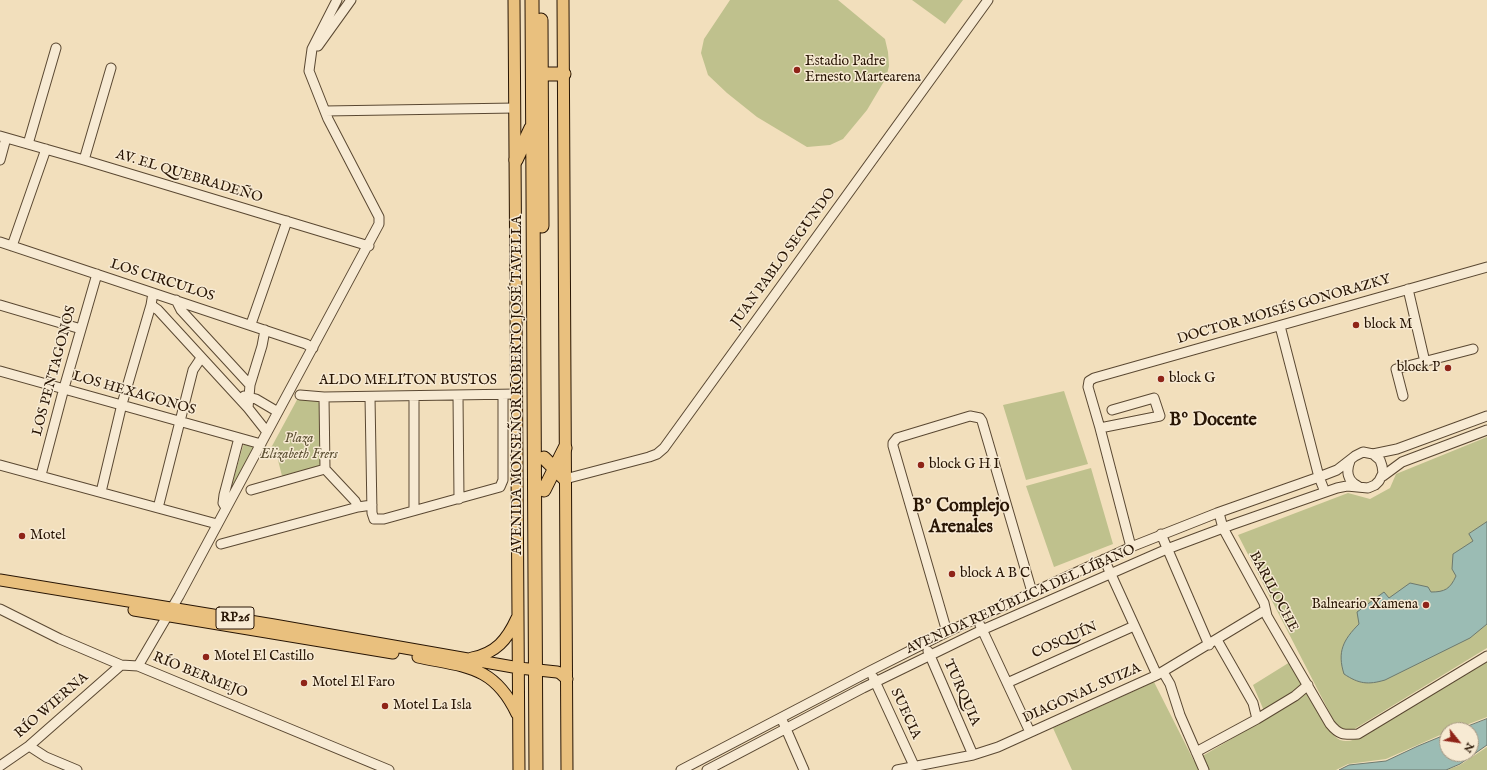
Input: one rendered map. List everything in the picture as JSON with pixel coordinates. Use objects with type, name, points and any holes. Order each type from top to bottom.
[{"type":"highway","name":"AVENIDA MONSEÑOR ROBERTO JOSÉ TAVELLA","points":[[532,0],[532,125],[540,671],[545,770]]},
{"type":"highway","name":"AVENIDA MONSEÑOR ROBERTO JOSÉ TAVELLA","points":[[536,770],[544,490],[541,0]]},
{"type":"highway","points":[[542,74],[564,74]]},
{"type":"highway","points":[[516,160],[532,125]]},
{"type":"highway","points":[[544,490],[565,448]]},
{"type":"highway","points":[[544,458],[565,478]]},
{"type":"main road","points":[[514,0],[519,770]]},
{"type":"main road","points":[[563,0],[567,770]]},
{"type":"main road","name":"RP26","points":[[0,580],[415,656],[470,668],[485,675],[501,687],[512,702],[519,718]]},
{"type":"main road","name":"RP26","points":[[0,587],[169,611],[518,668],[560,673],[567,679]]},
{"type":"main road","points":[[470,659],[486,655],[500,645],[512,629],[518,615]]},
{"type":"street","points":[[138,666],[378,229],[379,217],[325,111],[310,76],[309,68],[312,49],[337,0]]},
{"type":"street","points":[[310,59],[351,0]]},
{"type":"street","name":"JUAN PABLO SEGUNDO","points":[[565,478],[649,457],[657,454],[664,448],[988,0]]},
{"type":"street","points":[[28,144],[56,48]]},
{"type":"street","points":[[84,160],[112,68]]},
{"type":"street","points":[[325,111],[515,108]]},
{"type":"street","points":[[0,160],[3,137]]},
{"type":"street","name":"AV. EL QUEBRADEÑO","points":[[3,137],[369,246]]},
{"type":"street","points":[[12,246],[46,149]]},
{"type":"street","points":[[251,324],[287,221]]},
{"type":"street","name":"LOS CIRCULOS","points":[[0,242],[251,324],[314,348]]},
{"type":"street","name":"DOCTOR MOISÉS GONORAZKY","points":[[1100,428],[1088,387],[1088,381],[1094,378],[1487,267]]},
{"type":"street","name":"LOS PENTAGONOS","points":[[41,475],[97,274]]},
{"type":"street","points":[[1408,289],[1425,362]]},
{"type":"street","points":[[101,492],[122,404],[151,305],[153,293]]},
{"type":"street","points":[[176,300],[180,310],[250,385]]},
{"type":"street","points":[[0,305],[81,329]]},
{"type":"street","points":[[151,305],[158,310],[248,408],[267,432]]},
{"type":"street","points":[[1280,326],[1319,477],[1325,492]]},
{"type":"street","points":[[248,408],[250,385],[262,346],[265,330]]},
{"type":"street","points":[[1403,396],[1396,369],[1473,350]]},
{"type":"street","points":[[158,508],[194,370],[201,358]]},
{"type":"street","name":"LOS HEXAGONOS","points":[[0,371],[261,444]]},
{"type":"street","points":[[235,394],[256,399],[278,412]]},
{"type":"street","name":"ALDO MELITON BUSTOS","points":[[300,394],[324,397],[370,397],[517,394]]},
{"type":"street","points":[[370,397],[372,513],[374,519],[384,519],[498,488],[502,484],[503,395]]},
{"type":"street","points":[[414,396],[414,510]]},
{"type":"street","points":[[458,396],[458,499]]},
{"type":"street","points":[[324,397],[325,469],[355,501],[358,507]]},
{"type":"street","points":[[1112,410],[1154,398],[1160,416],[1100,428],[1131,547]]},
{"type":"street","points":[[947,632],[893,446],[896,438],[970,416],[980,418],[1032,592]]},
{"type":"street","points":[[1487,416],[1397,449],[1373,454],[1363,452],[1354,456],[1350,461],[1347,473],[1350,480],[1358,487],[1368,488],[1375,485],[1382,476],[1402,462],[1487,430]]},
{"type":"street","points":[[226,508],[223,503],[224,495],[239,438]]},
{"type":"street","points":[[1373,454],[1380,460],[1382,466],[1382,476]]},
{"type":"street","name":"AVENIDA REPÚBLICA DEL LÍBANO","points":[[681,770],[924,643],[1032,592],[1161,534],[1319,477],[1337,470],[1350,461]]},
{"type":"street","points":[[0,464],[217,524]]},
{"type":"street","points":[[252,490],[325,469]]},
{"type":"street","name":"AVENIDA REPÚBLICA DEL LÍBANO","points":[[707,770],[875,682],[982,630],[1111,573],[1223,528],[1325,492],[1346,486],[1358,487]]},
{"type":"street","points":[[221,544],[358,507],[372,505]]},
{"type":"street","name":"BARILOCHE","points":[[1219,513],[1223,528],[1264,603],[1267,616],[1336,732],[1345,735],[1358,734],[1487,656]]},
{"type":"street","points":[[1161,534],[1209,645]]},
{"type":"street","points":[[1104,559],[1134,626],[1160,674],[1170,684],[1180,715],[1204,770]]},
{"type":"street","name":"RÍO BERMEJO","points":[[0,609],[60,639],[121,665],[138,666],[389,770]]},
{"type":"street","name":"DIAGONAL SUIZA","points":[[897,770],[915,768],[973,755],[998,747],[1160,674],[1266,610]]},
{"type":"street","points":[[977,619],[1030,732]]},
{"type":"street","name":"COSQUÍN","points":[[1007,683],[1134,626]]},
{"type":"street","points":[[1217,640],[1253,703],[1257,719]]},
{"type":"street","name":"TURQUIA","points":[[924,643],[973,755]]},
{"type":"street","name":"RÍO WIERNA","points":[[0,766],[29,746],[121,665]]},
{"type":"street","name":"SUECIA","points":[[870,671],[915,768]]},
{"type":"street","points":[[1196,752],[1257,719],[1295,696],[1307,684]]},
{"type":"street","points":[[780,718],[804,770]]},
{"type":"street","points":[[29,746],[46,757],[77,770]]},
{"type":"green space","name":"Estadio Padre Ernesto Martearena","points":[[730,0],[838,0],[885,39],[889,66],[886,78],[867,110],[843,139],[830,145],[807,147],[757,117],[727,93],[708,75],[701,53],[704,39]]},
{"type":"green space","points":[[912,0],[963,0],[945,24]]},
{"type":"green space","points":[[1064,391],[1088,464],[1026,480],[1003,405]]},
{"type":"green space","name":"Plaza Elizabeth Frers","points":[[298,398],[322,401],[322,462],[320,466],[282,476],[277,456],[265,459]]},
{"type":"green space","points":[[1487,437],[1487,648],[1351,731],[1338,729],[1238,535],[1348,493],[1370,499],[1390,488],[1396,474]]},
{"type":"green space","points":[[245,443],[254,448],[234,485],[232,485],[243,446]]},
{"type":"green space","points":[[1091,468],[1113,544],[1054,567],[1026,486]]},
{"type":"green space","points":[[1487,659],[1487,717],[1474,722],[1439,722],[1439,736],[1386,759],[1348,764],[1336,770],[1072,770],[1053,728],[1154,682],[1194,761],[1267,718],[1253,685],[1290,662],[1320,717],[1334,736],[1343,741],[1349,741],[1362,737]]},
{"type":"green space","points":[[1487,747],[1487,770],[1447,770],[1464,762],[1479,762],[1479,752]]},
{"type":"water","name":"Balneario Xamena","points":[[1487,522],[1487,624],[1470,638],[1385,680],[1374,683],[1364,683],[1354,680],[1344,674],[1341,653],[1345,641],[1359,624],[1357,612],[1384,592],[1389,598],[1410,583],[1428,587],[1431,592],[1440,591],[1449,587],[1456,576],[1452,569],[1453,554],[1473,541],[1469,534]]},
{"type":"water","points":[[1487,719],[1487,745],[1479,751],[1479,722]]},
{"type":"water","points":[[1439,737],[1439,762],[1463,762],[1446,770],[1339,770],[1349,765],[1386,761]]},
{"type":"place","name":"Estadio Padre Ernesto Martearena","points":[[797,70]]},
{"type":"place","name":"block M","points":[[1356,325]]},
{"type":"place","name":"block P","points":[[1448,368]]},
{"type":"place","name":"block G","points":[[1161,379]]},
{"type":"place","name":"block G H I","points":[[921,465]]},
{"type":"place","name":"Motel","points":[[22,536]]},
{"type":"place","name":"block A B C","points":[[952,574]]},
{"type":"place","name":"Balneario Xamena","points":[[1426,605]]},
{"type":"place","name":"Motel El Castillo","points":[[206,657]]},
{"type":"place","name":"Motel El Faro","points":[[304,683]]},
{"type":"place","name":"Motel La Isla","points":[[385,706]]},
{"type":"district","name":"Bº Docente","points":[[1213,421]]},
{"type":"district","name":"Bº Complejo Arenales","points":[[961,517]]}]
